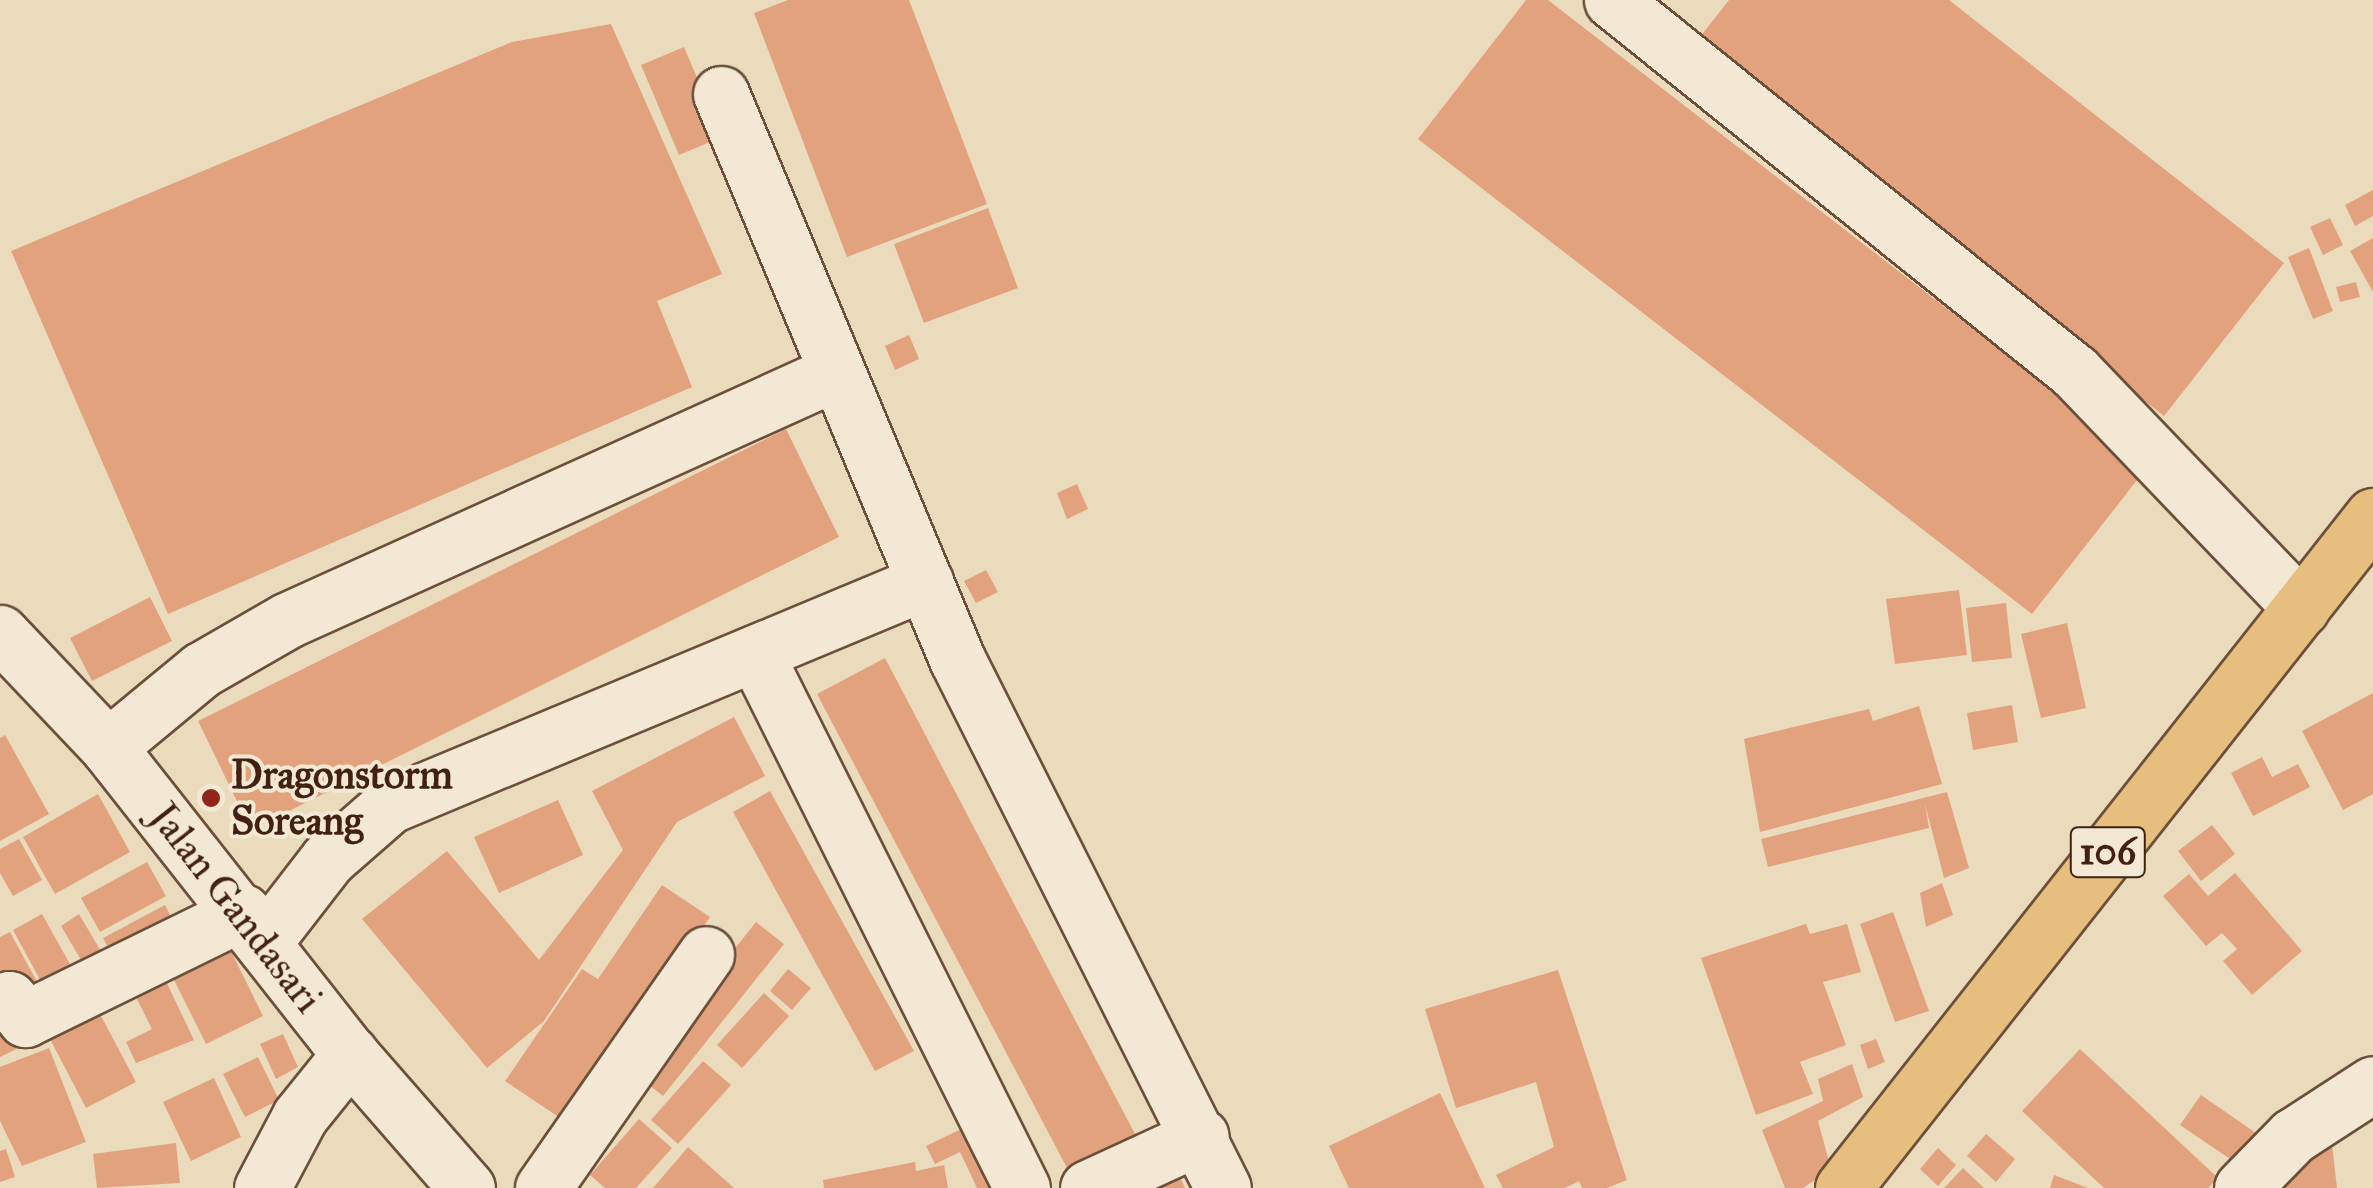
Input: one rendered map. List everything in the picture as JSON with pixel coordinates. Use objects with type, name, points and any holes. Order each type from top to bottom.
[{"type":"main road","name":"106","points":[[1844,1188],[2373,516]]},
{"type":"street","points":[[1612,0],[2074,372],[2301,608]]},
{"type":"street","points":[[722,94],[957,659],[1202,1136],[1223,1188]]},
{"type":"street","points":[[108,747],[201,670],[288,620],[837,372]]},
{"type":"street","points":[[0,1002],[9,999],[25,1018],[253,927],[348,837],[390,805],[924,582]]},
{"type":"street","name":"Jalan Gandasari","points":[[0,632],[108,747],[350,1054],[467,1188]]},
{"type":"street","points":[[755,653],[1022,1188]]},
{"type":"street","points":[[543,1188],[706,954]]},
{"type":"street","points":[[262,1188],[300,1116],[350,1054]]},
{"type":"street","points":[[2242,1188],[2294,1136],[2373,1084]]},
{"type":"street","points":[[1088,1188],[1202,1136]]},
{"type":"building","points":[[788,0],[909,0],[987,204],[847,257],[754,13]]},
{"type":"building","points":[[1526,0],[1548,0],[2149,465],[2032,614],[1418,139]]},
{"type":"building","points":[[1729,0],[1949,0],[2284,263],[2164,416],[1692,47]]},
{"type":"building","points":[[611,24],[722,274],[657,301],[692,387],[168,614],[11,251],[512,42]]},
{"type":"building","points":[[684,47],[722,137],[679,155],[641,65]]},
{"type":"building","points":[[2373,190],[2373,216],[2355,226],[2345,205]]},
{"type":"building","points":[[988,208],[1018,288],[924,323],[894,244]]},
{"type":"building","points":[[2330,218],[2343,245],[2323,255],[2310,227]]},
{"type":"building","points":[[2373,238],[2373,292],[2350,251]]},
{"type":"building","points":[[2309,248],[2333,311],[2313,319],[2288,257]]},
{"type":"building","points":[[2356,282],[2360,297],[2340,302],[2336,287]]},
{"type":"building","points":[[909,335],[919,359],[895,370],[885,346]]},
{"type":"building","points":[[786,429],[839,537],[251,830],[198,721]]},
{"type":"building","points":[[1077,484],[1088,509],[1067,519],[1057,493]]},
{"type":"building","points":[[986,570],[998,592],[976,603],[964,581]]},
{"type":"building","points":[[1959,590],[1967,655],[1895,664],[1886,599]]},
{"type":"building","points":[[150,597],[172,641],[92,681],[70,638]]},
{"type":"building","points":[[2006,603],[2012,658],[1972,662],[1966,608]]},
{"type":"building","points":[[2067,623],[2086,708],[2041,718],[2021,634]]},
{"type":"building","points":[[885,658],[1145,1153],[1076,1185],[817,694]]},
{"type":"building","points":[[2373,693],[2373,794],[2343,810],[2302,731]]},
{"type":"building","points":[[2012,705],[2018,742],[1973,750],[1967,713]]},
{"type":"building","points":[[1919,706],[1942,784],[1760,832],[1744,739],[1869,709],[1873,721]]},
{"type":"building","points":[[734,717],[765,776],[677,822],[544,1021],[487,1068],[362,919],[447,851],[539,960],[623,850],[592,791]]},
{"type":"building","points":[[5,735],[49,814],[0,841],[0,738]]},
{"type":"building","points":[[2262,757],[2272,777],[2298,764],[2310,787],[2253,816],[2231,773]]},
{"type":"building","points":[[770,791],[914,1051],[875,1071],[733,812]]},
{"type":"building","points":[[1947,792],[1969,868],[1944,878],[1925,804],[1929,828],[1768,867],[1761,839]]},
{"type":"building","points":[[98,794],[130,852],[55,894],[23,837]]},
{"type":"building","points":[[558,800],[583,855],[499,893],[474,837]]},
{"type":"building","points":[[2212,825],[2235,854],[2201,881],[2178,851]]},
{"type":"building","points":[[19,839],[42,880],[13,896],[0,873],[0,849]]},
{"type":"building","points":[[147,862],[166,896],[100,932],[81,898]]},
{"type":"building","points":[[2235,873],[2302,951],[2252,995],[2223,961],[2237,949],[2222,933],[2206,946],[2163,896],[2189,874],[2208,896]]},
{"type":"building","points":[[1942,883],[1953,915],[1926,927],[1920,893]]},
{"type":"building","points":[[662,885],[710,917],[569,1124],[505,1081],[582,969],[598,979]]},
{"type":"building","points":[[165,905],[181,936],[119,968],[103,938]]},
{"type":"building","points":[[1893,912],[1929,1011],[1895,1022],[1860,924]]},
{"type":"building","points":[[42,914],[80,982],[50,998],[13,930]]},
{"type":"building","points":[[79,914],[105,958],[87,970],[61,926]]},
{"type":"building","points":[[756,922],[784,944],[663,1096],[635,1074]]},
{"type":"building","points":[[1806,924],[1810,934],[1847,924],[1861,972],[1823,982],[1846,1045],[1800,1062],[1813,1094],[1756,1115],[1701,958]]},
{"type":"building","points":[[10,932],[42,991],[17,1004],[0,972],[0,937]]},
{"type":"building","points":[[224,937],[263,1016],[206,1044],[167,966]]},
{"type":"building","points":[[788,969],[811,988],[792,1010],[770,991]]},
{"type":"building","points":[[1558,970],[1627,1180],[1607,1188],[1582,1188],[1579,1181],[1565,1188],[1503,1188],[1496,1175],[1554,1147],[1536,1082],[1456,1108],[1425,1009]]},
{"type":"building","points":[[165,979],[194,1040],[136,1063],[126,1042],[152,1029],[134,993]]},
{"type":"building","points":[[764,993],[789,1016],[742,1068],[717,1045]]},
{"type":"building","points":[[100,1014],[136,1082],[86,1108],[50,1039]]},
{"type":"building","points":[[10,1021],[21,1047],[0,1057],[0,1025]]},
{"type":"building","points":[[283,1034],[298,1067],[276,1079],[260,1044]]},
{"type":"building","points":[[1876,1039],[1885,1062],[1868,1069],[1860,1045]]},
{"type":"building","points":[[49,1048],[86,1142],[22,1166],[0,1121],[0,1067]]},
{"type":"building","points":[[2080,1049],[2218,1178],[2208,1188],[2104,1188],[2022,1111]]},
{"type":"building","points":[[258,1057],[279,1100],[245,1117],[223,1074]]},
{"type":"building","points":[[703,1061],[731,1085],[678,1144],[651,1120]]},
{"type":"building","points":[[1852,1064],[1863,1097],[1818,1121],[1831,1169],[1803,1188],[1785,1188],[1762,1130],[1823,1101],[1818,1079]]},
{"type":"building","points":[[214,1078],[241,1137],[191,1161],[163,1102]]},
{"type":"building","points":[[1440,1093],[1485,1188],[1349,1188],[1329,1146]]},
{"type":"building","points":[[2201,1095],[2256,1133],[2236,1163],[2180,1125]]},
{"type":"building","points":[[639,1119],[672,1148],[636,1188],[605,1188],[590,1175]]},
{"type":"building","points":[[980,1120],[1013,1188],[977,1188],[960,1152],[935,1164],[926,1146]]},
{"type":"building","points":[[1986,1134],[2015,1159],[1996,1182],[1967,1156]]},
{"type":"building","points":[[176,1143],[180,1183],[97,1188],[93,1154]]},
{"type":"building","points":[[2332,1145],[2337,1188],[2271,1188],[2296,1150]]},
{"type":"building","points":[[688,1147],[734,1188],[653,1188]]},
{"type":"building","points":[[1938,1148],[1956,1165],[1938,1186],[1920,1169]]},
{"type":"building","points":[[6,1149],[15,1177],[0,1182],[0,1151]]},
{"type":"building","points":[[915,1162],[916,1171],[944,1165],[948,1188],[824,1188],[823,1180]]},
{"type":"building","points":[[1963,1168],[1984,1188],[1944,1188]]},
{"type":"building","points":[[2054,1175],[2088,1188],[2050,1188]]},
{"type":"building","points":[[1180,1177],[1185,1188],[1156,1188]]},
{"type":"place","name":"Dragonstorm Soreang","points":[[211,798]]}]
